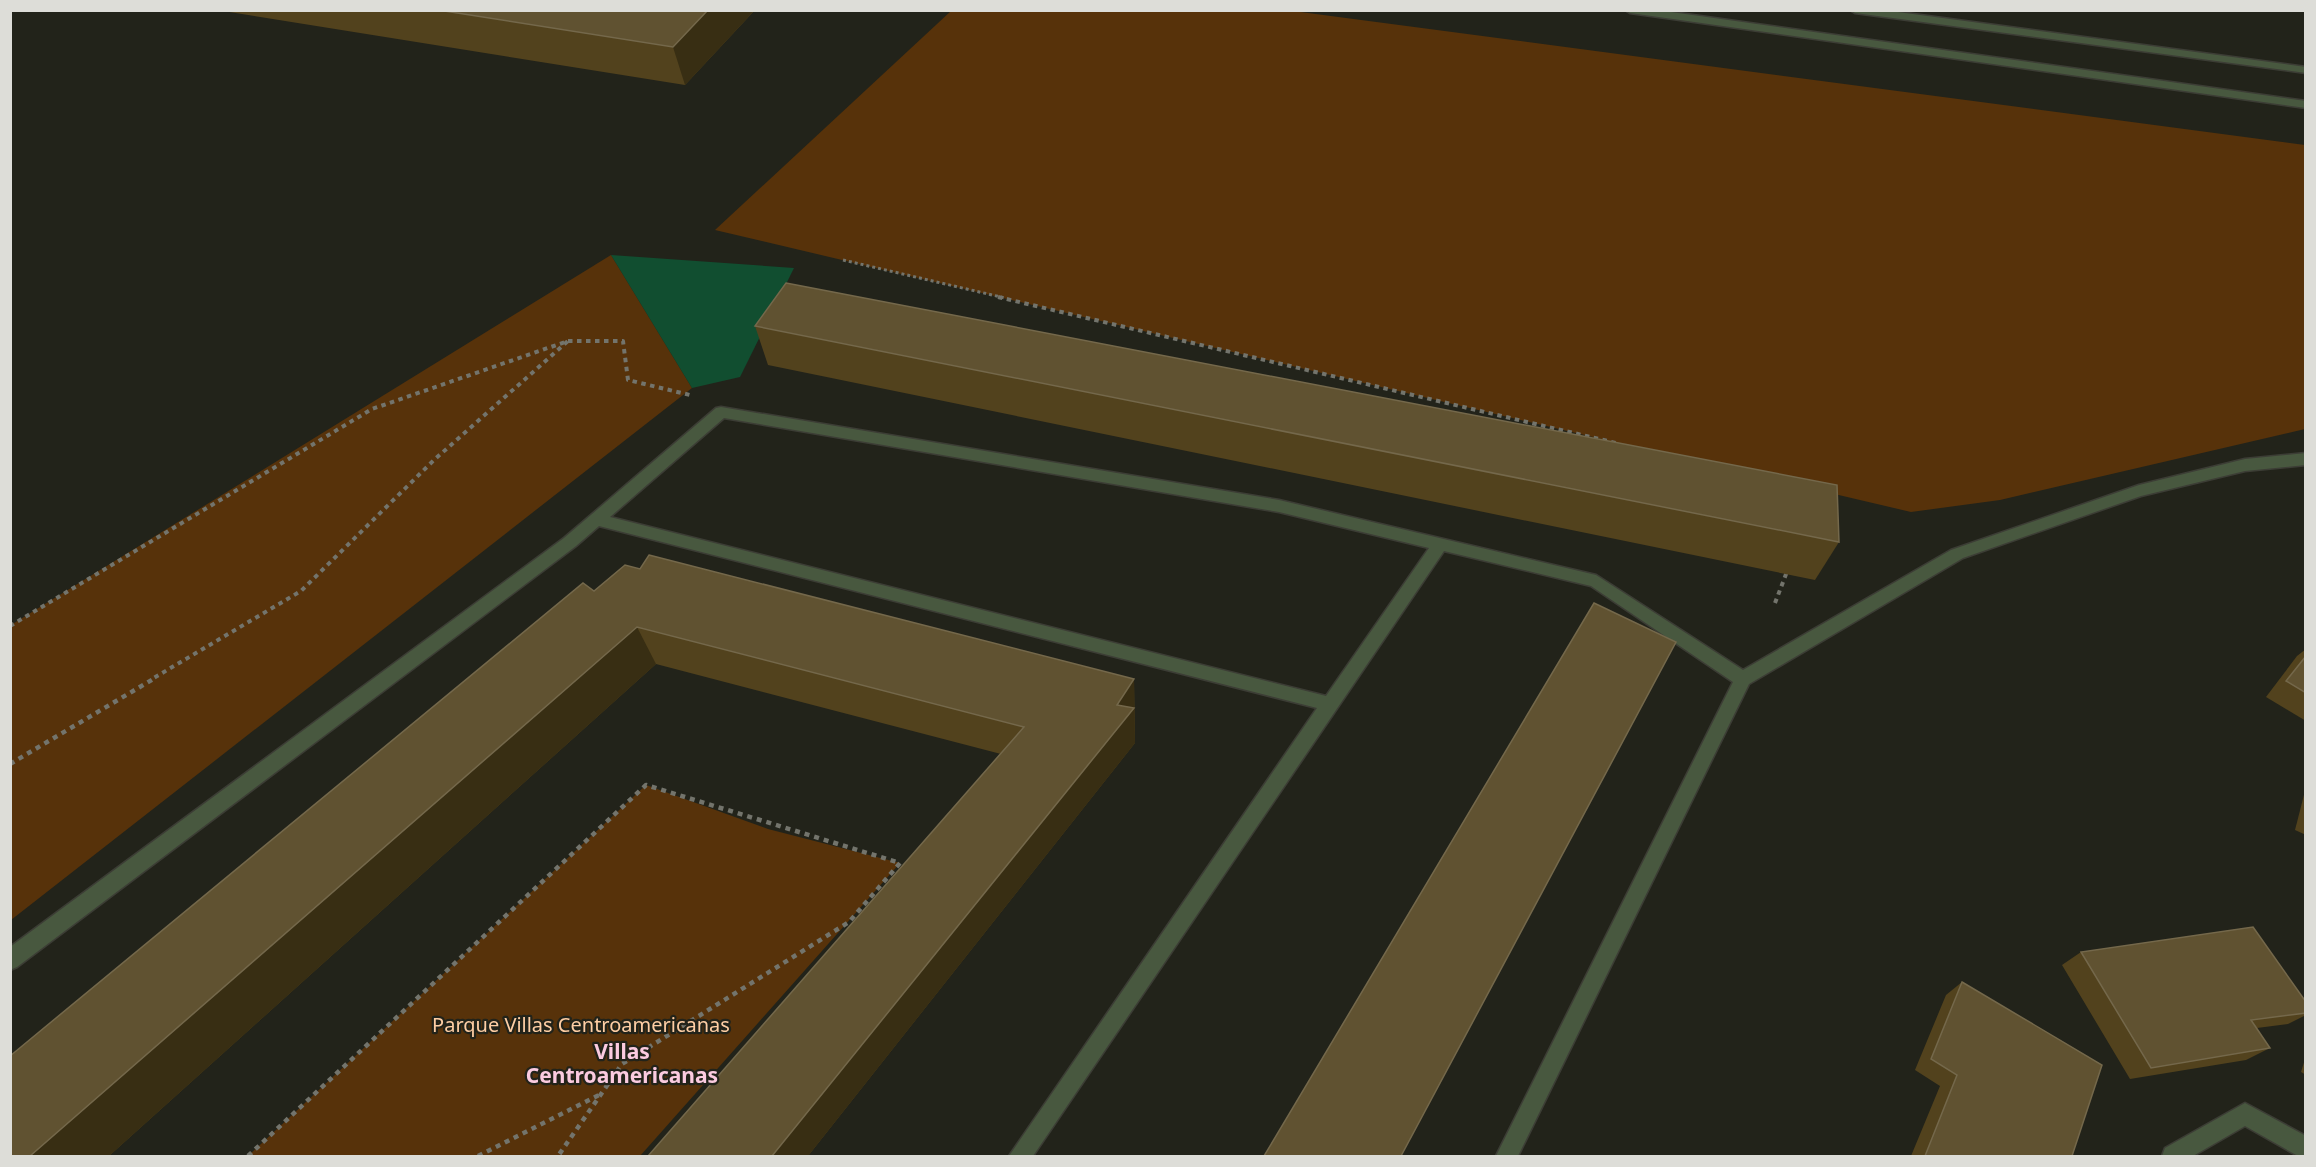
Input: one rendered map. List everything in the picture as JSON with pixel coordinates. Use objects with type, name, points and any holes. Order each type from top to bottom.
[{"type":"street","points":[[1630,10],[2306,105]]},
{"type":"street","points":[[1855,10],[2306,70]]},
{"type":"street","points":[[10,960],[570,542],[721,412],[1280,506],[1596,581],[1743,679]]},
{"type":"street","points":[[1507,1156],[1743,679],[1958,554],[2139,491],[2245,465],[2306,459]]},
{"type":"street","points":[[596,519],[1330,704]]},
{"type":"street","points":[[1020,1156],[1440,544]]},
{"type":"street","points":[[2173,1156],[2245,1114],[2306,1149]]},
{"type":"path","points":[[843,260],[1619,443]]},
{"type":"path","points":[[10,764],[301,591],[434,460],[568,341]]},
{"type":"path","points":[[10,626],[372,409],[568,341],[623,342],[628,380],[701,397]]},
{"type":"path","points":[[1775,603],[1790,564]]},
{"type":"path","points":[[248,1156],[646,785],[900,863],[849,922],[622,1064],[558,1156]]},
{"type":"path","points":[[478,1156],[601,1094]]},
{"type":"green space","points":[[951,11],[1293,11],[2305,145],[2305,429],[2000,500],[1911,512],[715,230]]},
{"type":"green space","points":[[611,255],[692,388],[11,920],[11,625]]},
{"type":"green space","name":"Parque Villas Centroamericanas","points":[[646,785],[768,829],[900,863],[640,1156],[248,1156]]},
{"type":"shaded area","points":[[611,255],[794,268],[740,377],[692,388]]},
{"type":"building","points":[[438,10],[708,10],[673,47]]},
{"type":"building","points":[[786,283],[1837,485],[1839,542],[755,326]]},
{"type":"building","points":[[649,555],[1134,679],[1117,705],[1134,708],[772,1156],[648,1156],[1024,727],[637,627],[30,1156],[10,1156],[10,1056],[583,583],[594,591],[625,565],[640,569]]},
{"type":"building","points":[[1594,603],[1676,642],[1401,1156],[1264,1156]]},
{"type":"building","points":[[2306,656],[2306,693],[2286,681]]},
{"type":"building","points":[[2253,927],[2306,1002],[2306,1013],[2251,1020],[2270,1048],[2151,1068],[2081,952]]},
{"type":"building","points":[[1962,982],[2102,1065],[2072,1156],[1925,1156],[1957,1075],[1931,1059]]},
{"type":"district","name":"Villas Centroamericanas","points":[[622,1064]]}]
